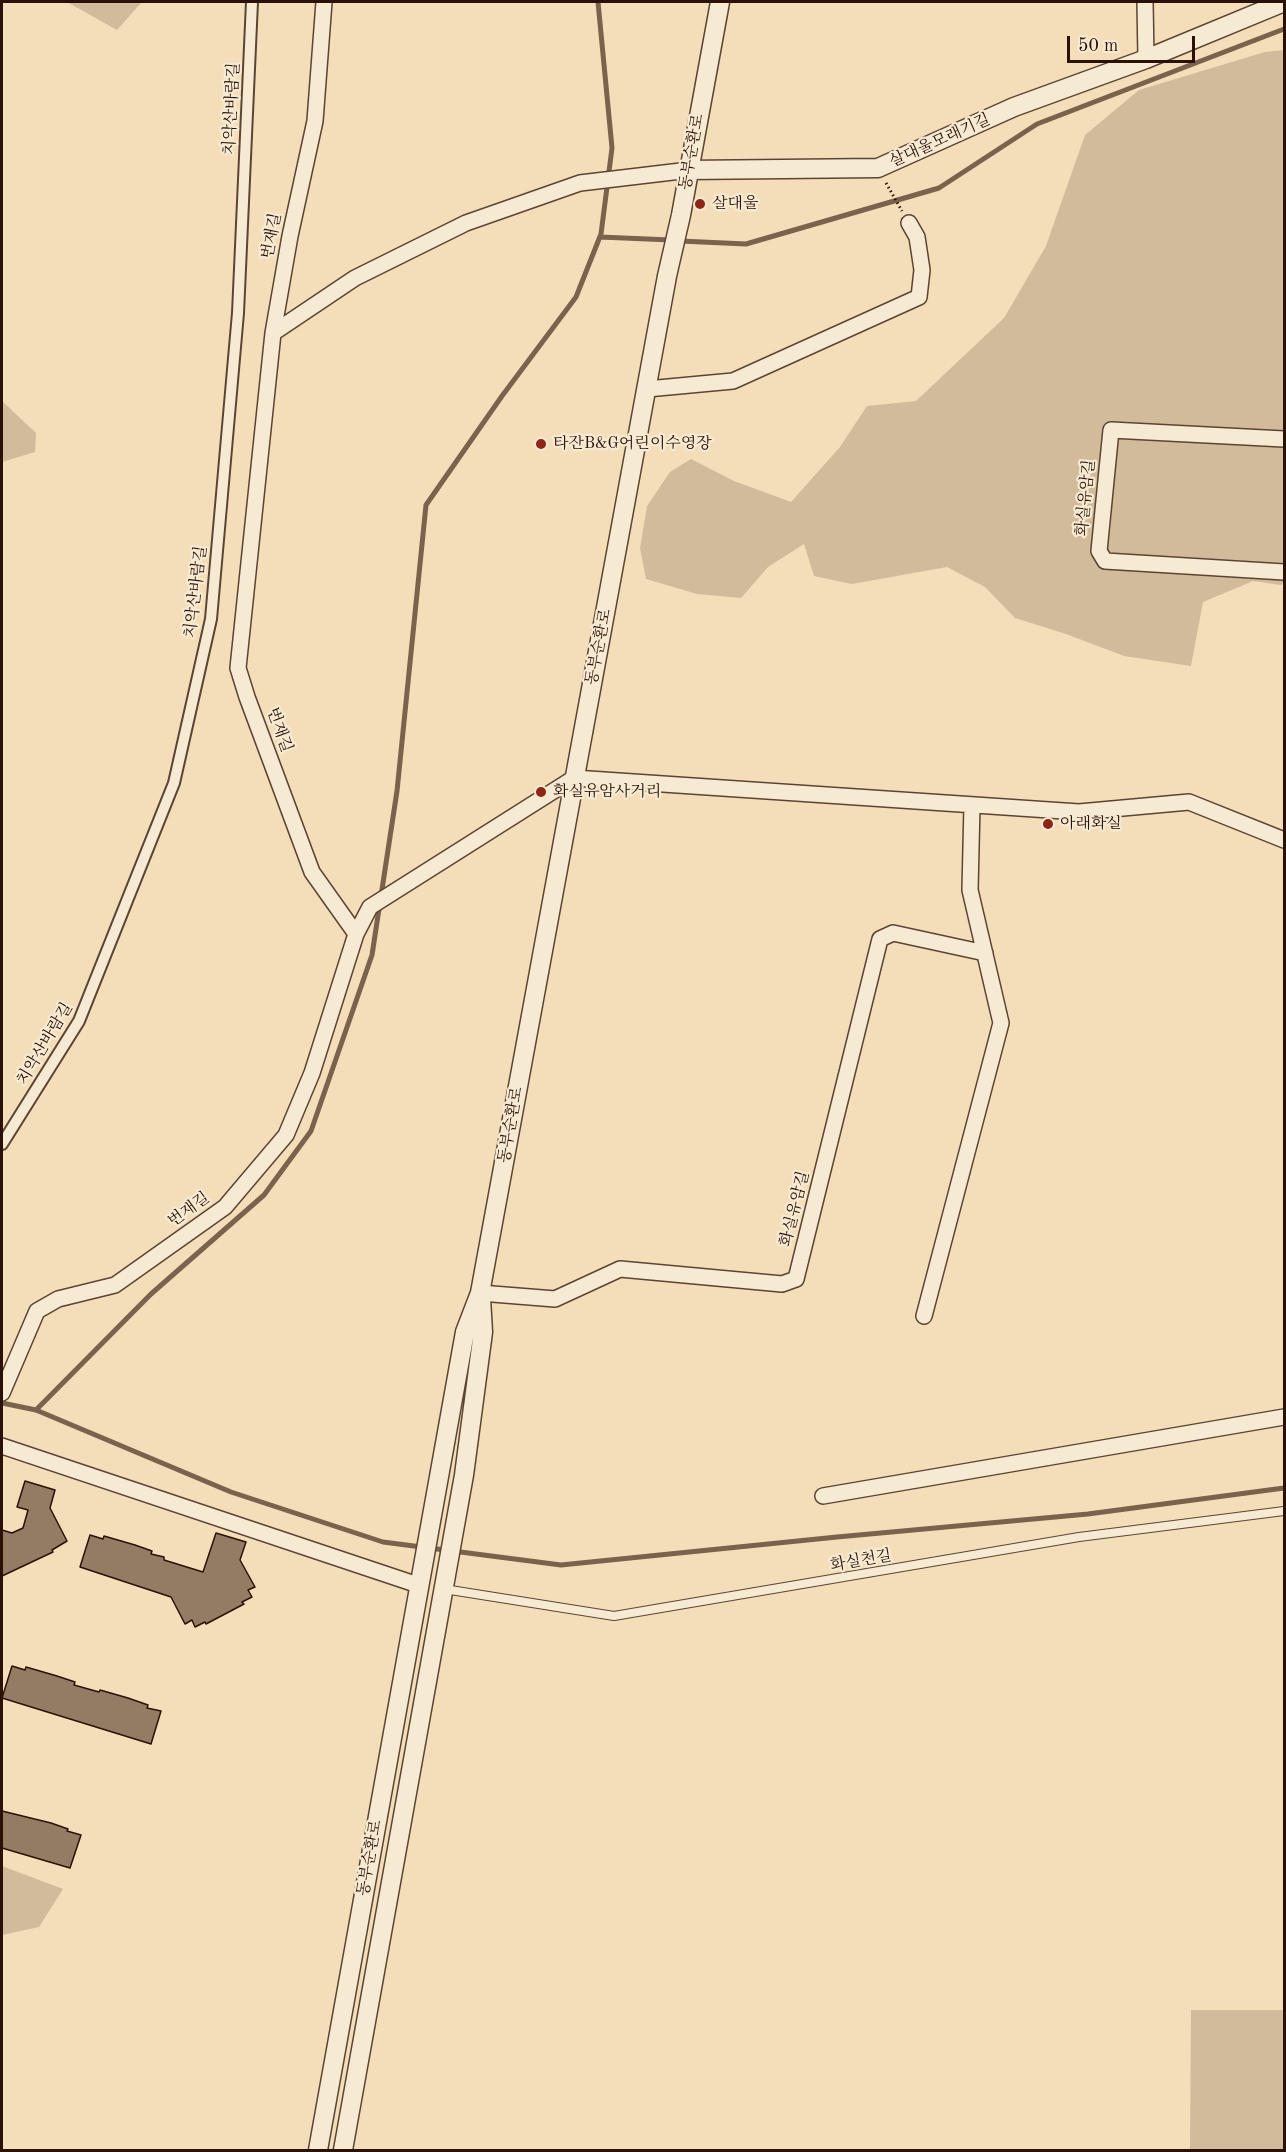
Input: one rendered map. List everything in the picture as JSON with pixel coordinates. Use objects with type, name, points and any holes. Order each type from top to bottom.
[{"type":"street","name":"치악산바람길","points":[[2,1144],[79,1021],[174,783],[211,620],[238,313],[252,2]]},
{"type":"street","name":"번재길","points":[[2,1393],[37,1311],[58,1299],[115,1285],[225,1207],[286,1135],[312,1073],[356,934],[312,872],[238,668],[273,333],[290,236],[315,121],[324,2]]},
{"type":"street","name":"동부순환로","points":[[318,2151],[465,1332],[480,1293],[667,276],[681,215],[685,170],[720,2]]},
{"type":"street","points":[[1145,2],[1146,59]]},
{"type":"street","name":"살대울모래기길","points":[[685,170],[878,168],[1014,107],[1146,59],[1284,2]]},
{"type":"street","points":[[273,333],[355,278],[466,223],[580,183],[685,170]]},
{"type":"street","points":[[647,389],[733,381],[919,297],[922,270],[916,237],[909,223]]},
{"type":"street","name":"화실유암길","points":[[1284,439],[1111,430],[1099,551],[1105,561],[1284,572]]},
{"type":"street","points":[[356,934],[370,907],[574,778],[1079,812],[1189,802],[1284,840]]},
{"type":"street","points":[[924,1316],[1001,1023],[970,890],[972,805]]},
{"type":"street","name":"화실유암길","points":[[480,1293],[555,1299],[620,1269],[782,1284],[796,1279],[880,939],[893,933],[985,953]]},
{"type":"street","name":"동부순환로","points":[[343,2151],[464,1475],[483,1332],[480,1293]]},
{"type":"street","points":[[822,1496],[1284,1417]]},
{"type":"street","points":[[2,1446],[418,1585],[443,1589]]},
{"type":"lane","name":"화실천길","points":[[443,1589],[614,1617],[1079,1537],[1284,1510]]},
{"type":"path","points":[[888,186],[909,223]]},
{"type":"shaded area","points":[[67,2],[142,2],[117,30]]},
{"type":"shaded area","points":[[1284,50],[1284,582],[1281,585],[1253,581],[1203,602],[1191,666],[1124,656],[1015,618],[985,587],[947,567],[852,584],[814,576],[804,544],[768,567],[741,598],[697,594],[646,579],[640,548],[647,506],[670,472],[691,459],[734,481],[791,502],[840,447],[867,406],[916,401],[1004,318],[1046,246],[1085,135],[1139,90],[1265,52]]},
{"type":"shaded area","points":[[2,401],[36,433],[35,452],[2,462]]},
{"type":"shaded area","points":[[2,1866],[63,1889],[39,1927],[2,1935]]},
{"type":"shaded area","points":[[1191,2010],[1284,2010],[1284,2150],[1190,2150]]},
{"type":"building","points":[[25,1481],[55,1490],[50,1508],[67,1541],[52,1550],[53,1552],[2,1576],[2,1530],[12,1533],[23,1528],[28,1510],[17,1507]]},
{"type":"building","points":[[216,1533],[246,1542],[240,1560],[255,1587],[248,1590],[252,1597],[242,1602],[244,1604],[206,1624],[205,1622],[195,1627],[192,1620],[185,1624],[171,1597],[80,1567],[90,1535],[103,1539],[104,1536],[135,1545],[152,1551],[151,1554],[164,1557],[164,1560],[203,1572]]},
{"type":"building","points":[[12,1666],[25,1670],[26,1667],[57,1676],[75,1682],[74,1685],[128,1698],[148,1705],[147,1708],[161,1711],[151,1744],[2,1698]]},
{"type":"building","points":[[2,1811],[51,1823],[81,1835],[70,1868],[2,1848]]},
{"type":"waterway","points":[[36,1410],[151,1294],[264,1195],[311,1131],[372,955],[397,791],[426,505],[502,396],[576,297],[601,234],[612,148],[598,2]]},
{"type":"waterway","points":[[680,241],[746,244],[939,188],[1037,124],[1284,29]]},
{"type":"waterway","points":[[600,237],[671,240]]},
{"type":"waterway","points":[[2,1403],[36,1410],[231,1492],[383,1542],[561,1565],[1088,1514],[1284,1488]]},
{"type":"place","name":"살대울","points":[[700,204]]},
{"type":"place","name":"타잔B&G어린이수영장","points":[[541,444]]},
{"type":"place","name":"화실유암사거리","points":[[541,792]]},
{"type":"place","name":"아래화실","points":[[1048,824]]}]
